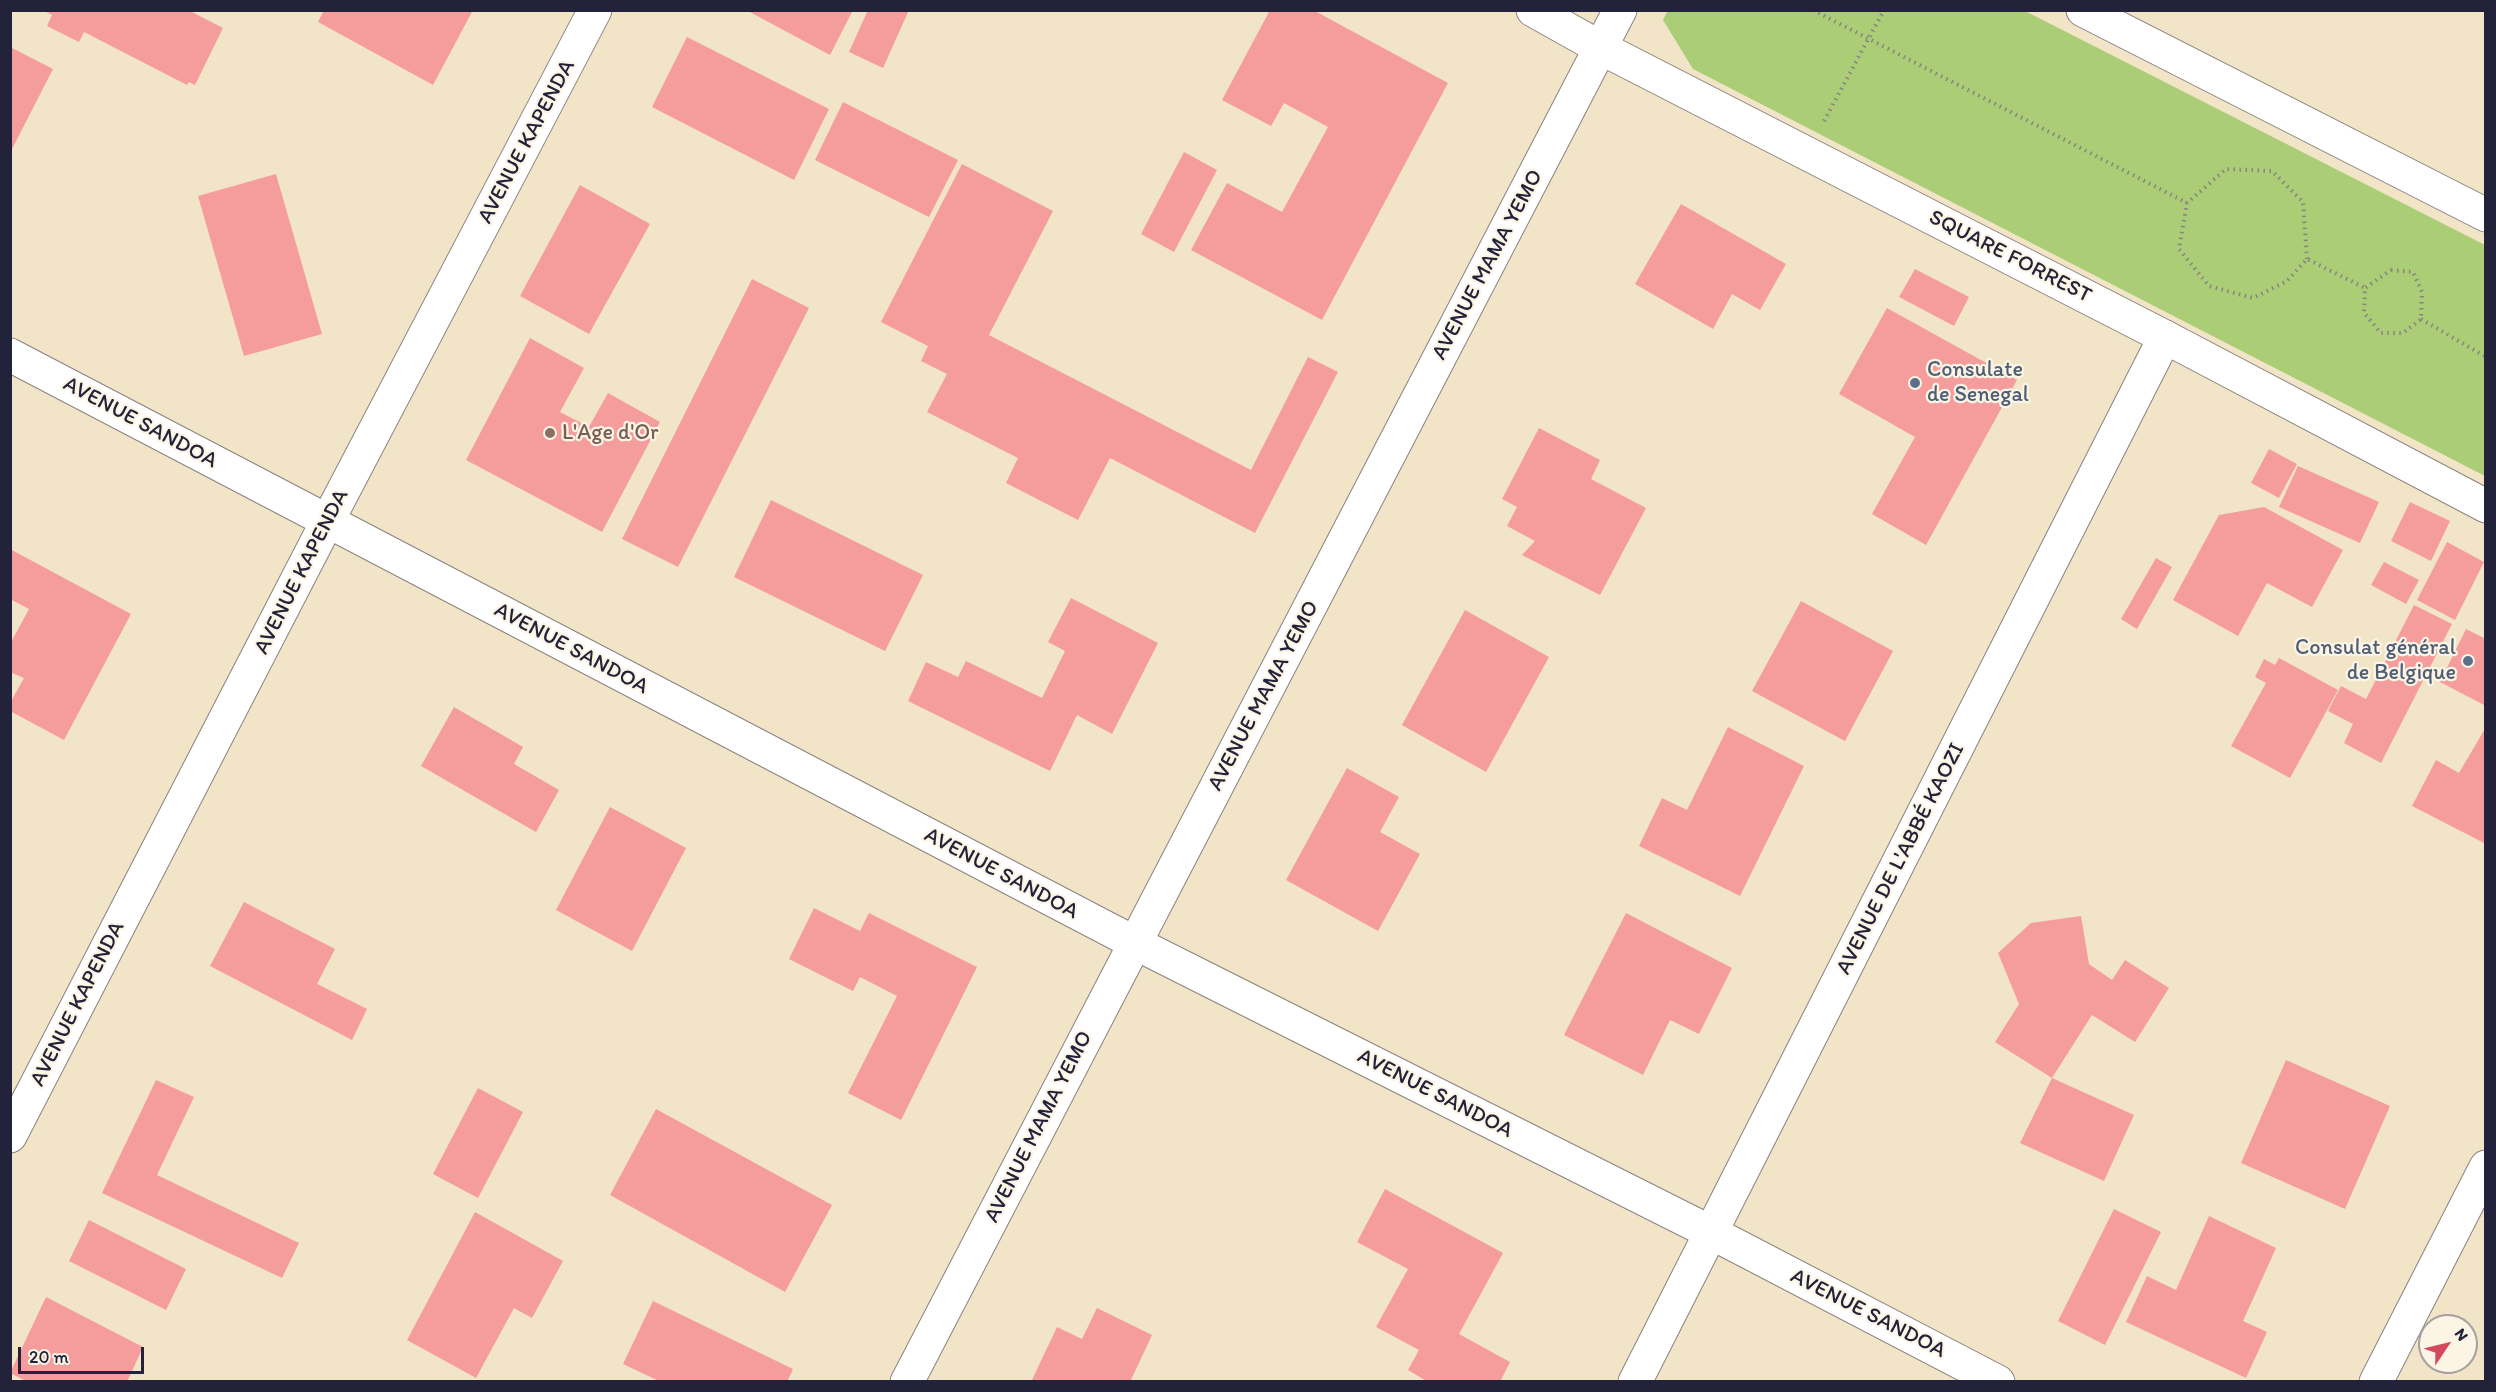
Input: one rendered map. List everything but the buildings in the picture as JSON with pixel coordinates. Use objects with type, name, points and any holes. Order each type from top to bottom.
[{"type":"street","name":"AVENUE KAPENDA","points":[[10,1136],[327,522],[596,10]]},
{"type":"street","name":"SQUARE FORREST","points":[[1533,10],[1602,48],[2165,337],[2486,506]]},
{"type":"street","name":"AVENUE MAMA YEMO","points":[[907,1382],[1620,10]]},
{"type":"street","points":[[2084,10],[2486,215]]},
{"type":"street","name":"AVENUE DE L'ABBÉ KAOZI","points":[[1635,1382],[2165,337]]},
{"type":"street","name":"AVENUE SANDOA","points":[[10,355],[1135,943],[1712,1233],[1998,1382]]},
{"type":"street","points":[[2376,1382],[2486,1167]]},
{"type":"path","points":[[1813,10],[2187,203]]},
{"type":"path","points":[[1806,153],[1884,10]]},
{"type":"path","points":[[2226,169],[2272,171],[2303,202],[2307,259],[2287,281],[2253,298],[2209,286],[2179,249],[2187,203],[2226,169]]},
{"type":"path","points":[[2307,259],[2366,288]]},
{"type":"path","points":[[2391,270],[2413,272],[2422,292],[2421,319],[2403,333],[2381,333],[2364,313],[2366,288],[2391,270]]},
{"type":"path","points":[[2421,319],[2486,357]]},
{"type":"green space","points":[[1668,10],[2025,11],[2485,245],[2485,476],[1693,69],[1663,20]]},
{"type":"place","name":"Consulate de Senegal","points":[[1915,383]]},
{"type":"place","name":"L'Age d'Or","points":[[550,433]]},
{"type":"place","name":"Consulat général de Belgique","points":[[2468,661]]}]
